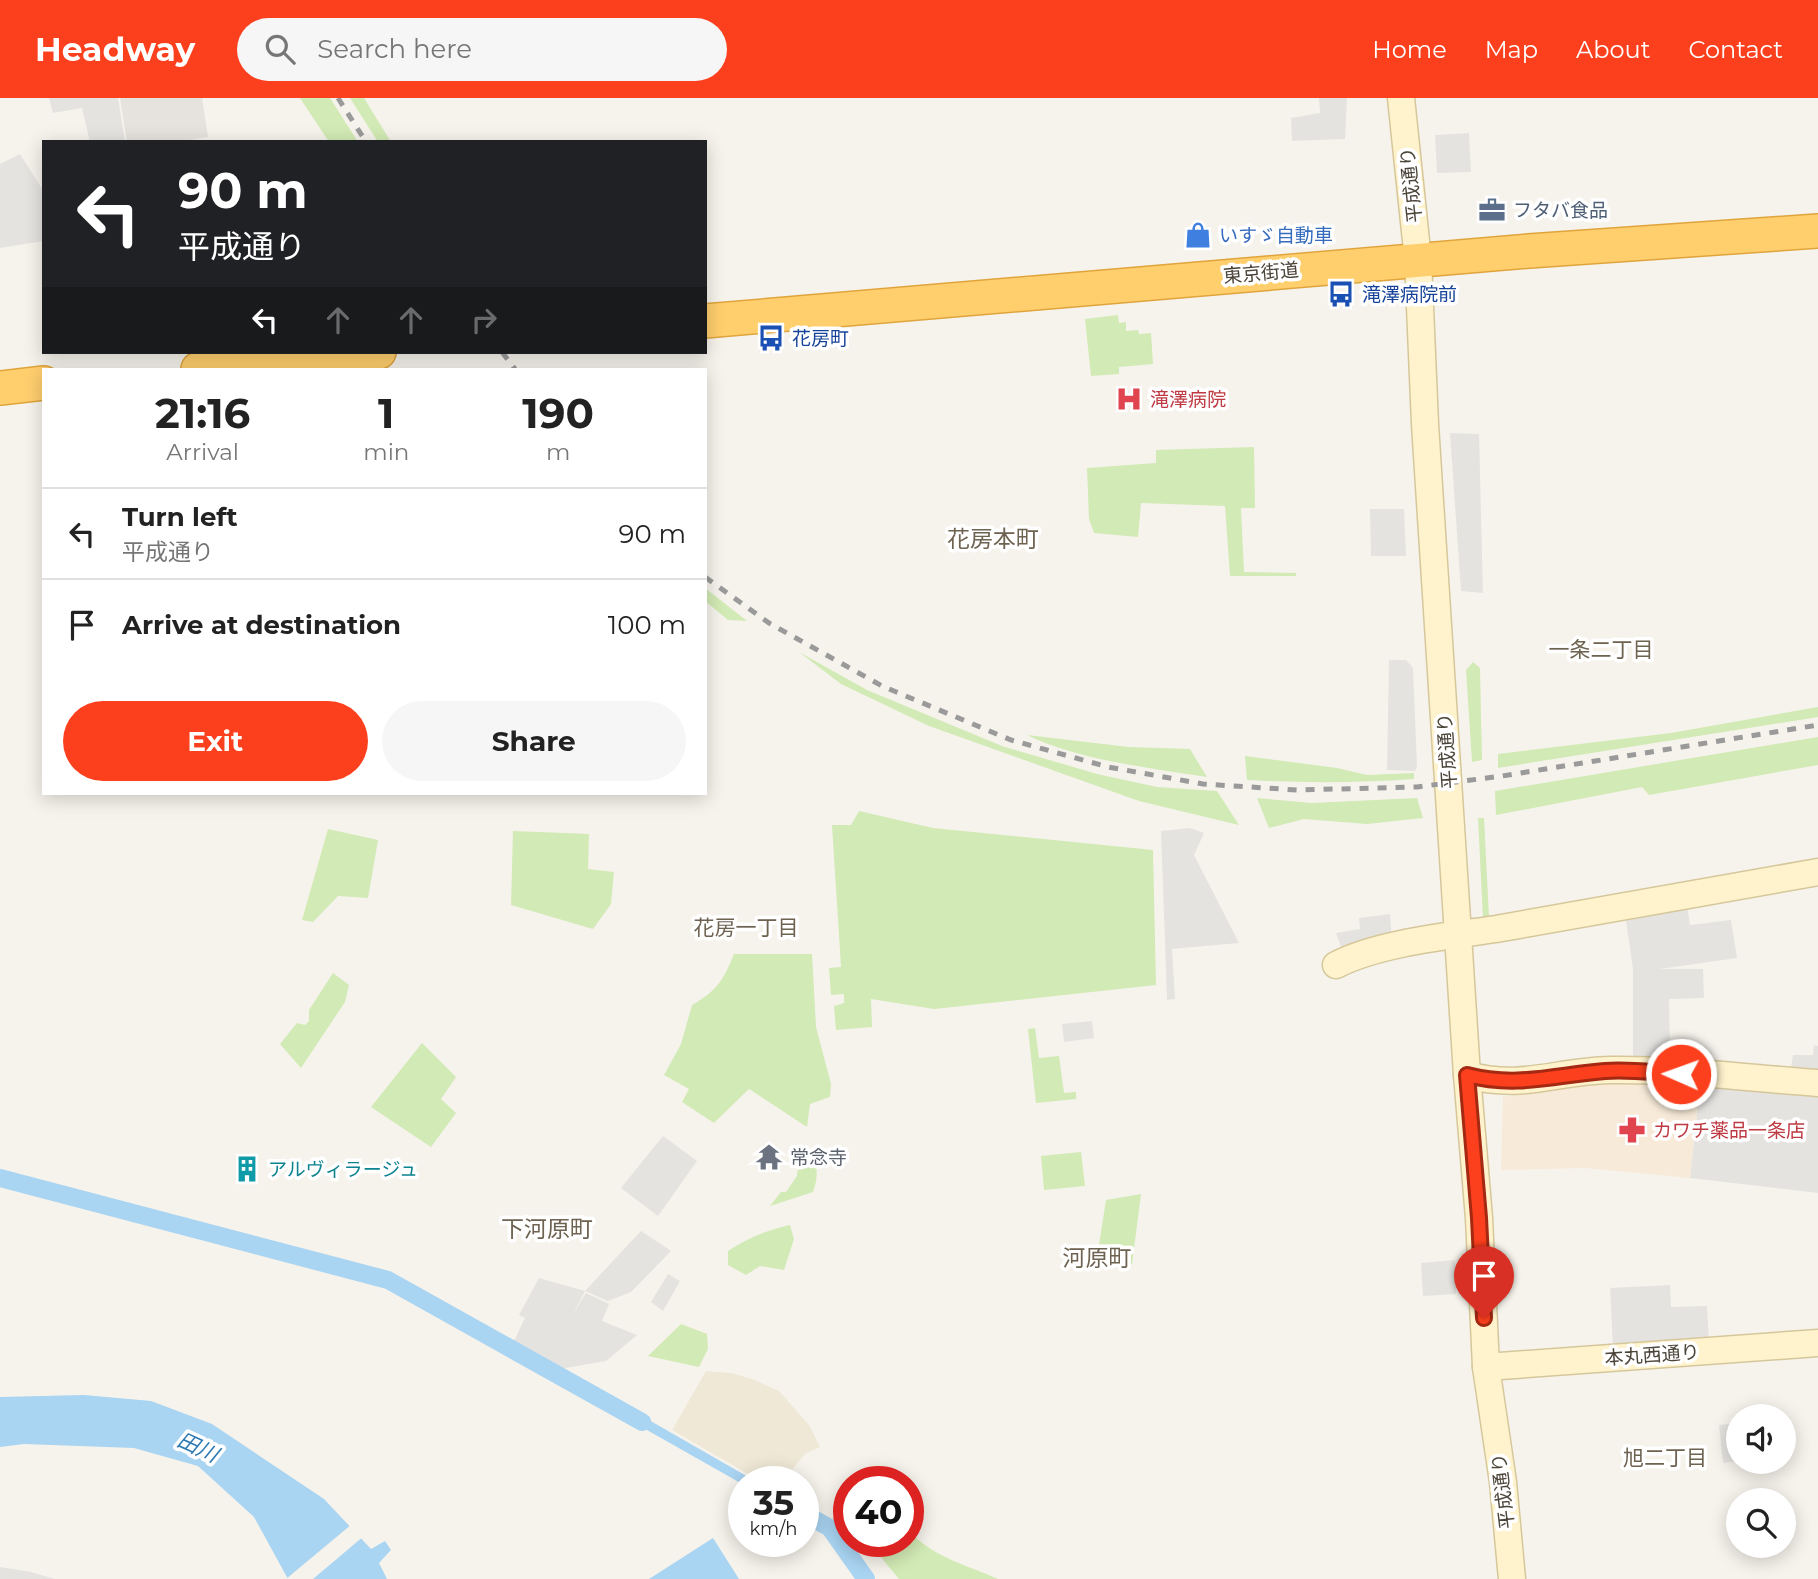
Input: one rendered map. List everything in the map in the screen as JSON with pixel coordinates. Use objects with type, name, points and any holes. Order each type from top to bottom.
[{"type":"highway","name":"東京街道","points":[[707,321],[1418,260],[1818,231]]},
{"type":"highway","points":[[209,368],[358,354]]},
{"type":"highway","points":[[0,388],[42,383]]},
{"type":"street","name":"平成通り","points":[[1401,98],[1418,260],[1425,424],[1467,1075],[1479,1218],[1486,1367],[1503,1482],[1512,1579]]},
{"type":"street","points":[[1336,965],[1352,956],[1459,933],[1818,872]]},
{"type":"street","points":[[1467,1075],[1491,1081],[1520,1082],[1608,1070],[1818,1083]]},
{"type":"street","name":"本丸西通り","points":[[1486,1367],[1818,1343]]},
{"type":"street","name":"平成通り","points":[[1490,1404],[1493,1579]]},
{"type":"shaded area","points":[[49,98],[118,98],[125,140],[90,140],[82,108],[53,113]]},
{"type":"shaded area","points":[[120,98],[202,98],[208,137],[189,140],[127,140]]},
{"type":"shaded area","points":[[1319,98],[1347,98],[1345,139],[1292,141],[1291,118],[1320,113]]},
{"type":"shaded area","points":[[1469,133],[1471,172],[1437,173],[1435,135]]},
{"type":"shaded area","points":[[20,154],[42,189],[42,241],[0,248],[0,164]]},
{"type":"shaded area","points":[[1450,433],[1479,434],[1483,593],[1461,591]]},
{"type":"shaded area","points":[[1370,509],[1404,509],[1406,556],[1371,556]]},
{"type":"shaded area","points":[[1389,660],[1406,660],[1413,668],[1415,771],[1387,770]]},
{"type":"shaded area","points":[[1190,828],[1204,833],[1194,855],[1239,943],[1172,949],[1175,999],[1167,1000],[1161,831]]},
{"type":"shaded area","points":[[1687,905],[1690,925],[1731,920],[1737,958],[1660,969],[1703,969],[1704,998],[1669,999],[1670,1056],[1633,1057],[1633,969],[1625,914]]},
{"type":"shaded area","points":[[1390,914],[1392,942],[1343,952],[1336,933],[1360,929],[1359,918]]},
{"type":"shaded area","points":[[1092,1021],[1094,1038],[1064,1042],[1062,1024]]},
{"type":"shaded area","points":[[1814,1045],[1818,1046],[1818,1070],[1791,1068],[1793,1055],[1813,1055]]},
{"type":"shaded area","points":[[1640,1081],[1700,1086],[1690,1178],[1585,1168],[1501,1170],[1503,1097],[1569,1085]]},
{"type":"shaded area","points":[[1700,1086],[1818,1095],[1818,1193],[1690,1178]]},
{"type":"shaded area","points":[[663,1136],[697,1161],[658,1216],[621,1188]]},
{"type":"shaded area","points":[[641,1231],[671,1251],[631,1292],[608,1301],[585,1291]]},
{"type":"shaded area","points":[[1455,1260],[1456,1294],[1423,1296],[1421,1263]]},
{"type":"shaded area","points":[[668,1274],[680,1281],[663,1311],[651,1302]]},
{"type":"shaded area","points":[[539,1278],[585,1291],[573,1314],[586,1293],[609,1304],[602,1321],[637,1335],[606,1361],[560,1369],[513,1343],[525,1318],[519,1315]]},
{"type":"shaded area","points":[[1670,1285],[1671,1307],[1707,1306],[1709,1343],[1613,1348],[1610,1288]]},
{"type":"shaded area","points":[[706,1371],[731,1373],[779,1391],[809,1425],[820,1447],[805,1454],[795,1466],[734,1466],[672,1430]]},
{"type":"shaded area","points":[[1726,1424],[1726,1463],[1723,1463],[1719,1425]]},
{"type":"shaded area","points":[[0,1567],[31,1572],[55,1579],[0,1579]]},
{"type":"green space","points":[[300,98],[330,98],[357,140],[328,140]]},
{"type":"green space","points":[[350,98],[364,98],[390,140],[377,140]]},
{"type":"green space","points":[[1118,315],[1119,323],[1126,322],[1126,331],[1151,333],[1153,364],[1119,367],[1119,374],[1091,376],[1085,319]]},
{"type":"green space","points":[[1254,447],[1255,508],[1241,508],[1244,572],[1296,573],[1296,576],[1230,576],[1225,506],[1141,503],[1138,537],[1094,533],[1089,519],[1087,468],[1156,463],[1156,450]]},
{"type":"green space","points":[[707,590],[747,621],[728,620],[707,603]]},
{"type":"green space","points":[[799,652],[867,690],[1002,746],[1097,774],[1157,787],[1217,791],[1239,825],[1139,801],[929,726],[841,684]]},
{"type":"green space","points":[[1473,662],[1480,668],[1482,760],[1472,762],[1466,670]]},
{"type":"green space","points":[[1818,707],[1818,717],[1498,768],[1498,754],[1671,733]]},
{"type":"green space","points":[[1027,735],[1129,747],[1190,749],[1207,777],[1091,757]]},
{"type":"green space","points":[[1818,737],[1818,765],[1649,795],[1642,787],[1496,815],[1495,791]]},
{"type":"green space","points":[[1245,756],[1337,768],[1367,775],[1414,773],[1414,779],[1330,782],[1247,780]]},
{"type":"green space","points":[[1257,798],[1312,803],[1417,798],[1423,818],[1367,824],[1304,819],[1269,828]]},
{"type":"green space","points":[[859,811],[933,828],[1153,850],[1156,985],[934,1009],[871,999],[872,1027],[836,1030],[834,1006],[844,1003],[844,994],[831,995],[829,968],[841,967],[832,825],[851,825]]},
{"type":"green space","points":[[1478,818],[1484,818],[1489,917],[1483,918]]},
{"type":"green space","points":[[328,829],[378,840],[368,898],[338,896],[313,922],[302,920]]},
{"type":"green space","points":[[513,831],[589,834],[588,869],[614,872],[611,904],[593,929],[511,905]]},
{"type":"green space","points":[[734,954],[812,954],[816,1027],[831,1084],[830,1097],[810,1104],[807,1127],[749,1089],[714,1123],[682,1102],[689,1089],[664,1075],[681,1044],[692,1005],[719,984]]},
{"type":"green space","points":[[333,973],[349,985],[345,1002],[301,1068],[280,1044],[297,1023],[305,1025],[309,1021],[309,1010]]},
{"type":"green space","points":[[1035,1028],[1039,1058],[1059,1056],[1064,1093],[1076,1092],[1076,1099],[1036,1103],[1028,1029]]},
{"type":"green space","points":[[422,1043],[456,1077],[441,1099],[456,1113],[431,1147],[371,1107]]},
{"type":"green space","points":[[809,1150],[817,1170],[813,1192],[770,1206],[781,1192],[786,1192],[797,1176],[799,1161]]},
{"type":"green space","points":[[1081,1152],[1085,1186],[1044,1190],[1041,1156]]},
{"type":"green space","points":[[1141,1194],[1132,1264],[1097,1258],[1106,1200]]},
{"type":"green space","points":[[790,1225],[794,1239],[784,1270],[760,1266],[746,1275],[728,1265],[728,1251],[758,1235]]},
{"type":"green space","points":[[681,1324],[707,1334],[708,1349],[699,1367],[648,1356]]},
{"type":"green space","points":[[924,1544],[943,1556],[998,1579],[899,1579],[881,1557],[924,1557]]},
{"type":"water","name":"田川","points":[[84,1395],[151,1401],[212,1424],[324,1499],[371,1549],[385,1541],[391,1550],[379,1563],[387,1579],[288,1579],[254,1517],[198,1466],[134,1448],[24,1444],[0,1447],[0,1397]]},
{"type":"water","points":[[621,1404],[729,1466],[728,1476],[624,1417]]},
{"type":"water","points":[[819,1517],[833,1528],[833,1539],[819,1527]]},
{"type":"water","points":[[713,1538],[739,1579],[649,1579]]},
{"type":"pier","points":[[352,1524],[364,1536],[313,1579],[286,1579]]},
{"type":"waterway","points":[[0,1178],[388,1280],[642,1422]]},
{"type":"waterway","points":[[819,1522],[830,1528],[866,1579]]},
{"type":"railway","points":[[338,98],[365,140]]},
{"type":"railway","points":[[504,354],[514,368]]},
{"type":"railway","points":[[707,578],[769,623],[882,686],[1011,740],[1108,767],[1203,784],[1297,790],[1417,787],[1502,776],[1818,725]]},
{"type":"place","name":"フタバ食品","points":[[1492,210]]},
{"type":"place","name":"いすゞ自動車","points":[[1198,235]]},
{"type":"place","name":"滝澤病院前","points":[[1341,294]]},
{"type":"place","name":"花房町","points":[[771,338]]},
{"type":"place","name":"滝澤病院","points":[[1129,399]]},
{"type":"place","name":"カワチ薬品一条店","points":[[1632,1130]]},
{"type":"place","name":"常念寺","points":[[769,1157]]},
{"type":"place","name":"アルヴィラージュ","points":[[247,1169]]},
{"type":"district","name":"花房本町","points":[[993,539]]},
{"type":"district","name":"一条二丁目","points":[[1601,649]]},
{"type":"district","name":"花房一丁目","points":[[746,927]]},
{"type":"district","name":"下河原町","points":[[547,1229]]},
{"type":"district","name":"河原町","points":[[1097,1258]]},
{"type":"district","name":"旭二丁目","points":[[1665,1457]]},
{"type":"route","points":[[1484,1318],[1467,1075],[1491,1081],[1520,1082],[1608,1070],[1681,1074]]}]
